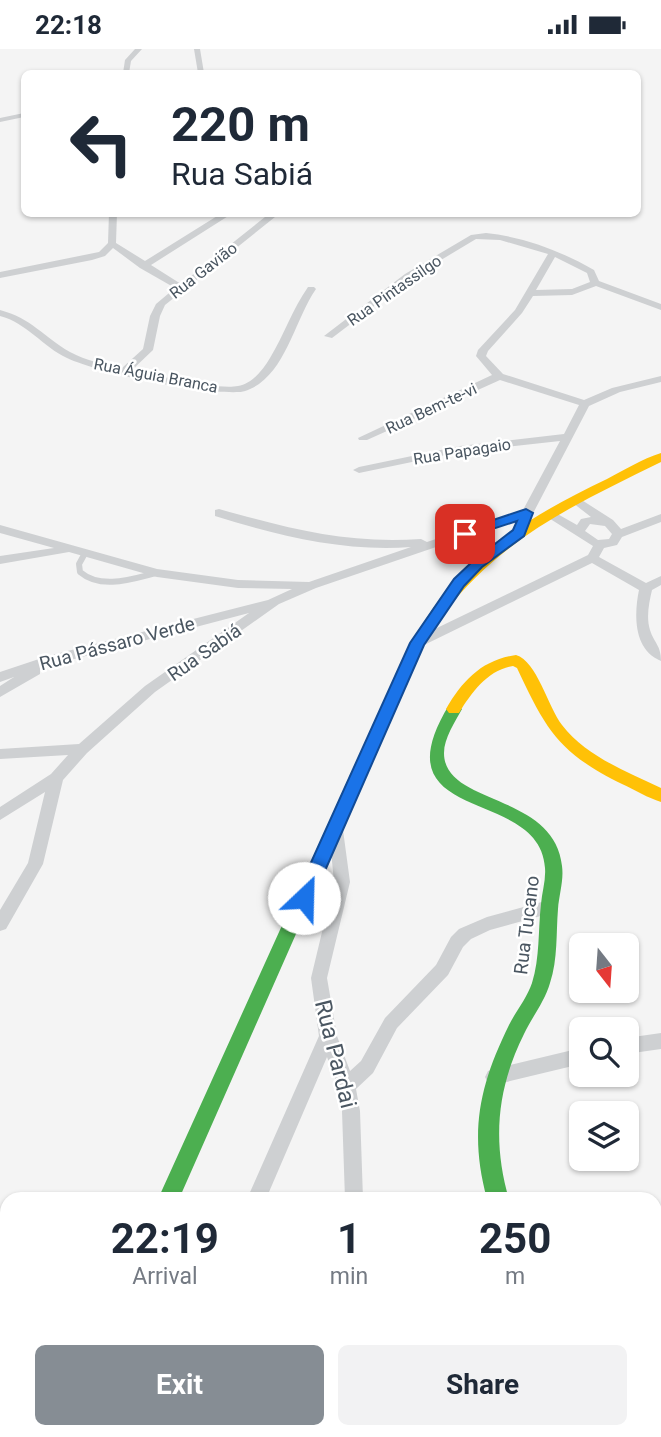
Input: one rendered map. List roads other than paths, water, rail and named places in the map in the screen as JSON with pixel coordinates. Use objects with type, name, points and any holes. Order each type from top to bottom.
[{"type":"main road","points":[[171,1192],[417,643],[459,583],[477,564],[519,533],[661,457]]},
{"type":"main road","name":"Rua Tucano","points":[[496,1192],[485,1153],[484,1129],[494,1077],[515,1031],[537,994],[545,955],[554,869],[552,850],[544,835],[531,822],[449,784],[443,778],[434,755],[436,743],[465,691],[483,673],[497,664],[516,660],[523,665],[551,722],[563,737],[579,751],[661,796]]},
{"type":"street","points":[[126,70],[128,60],[139,49]]},
{"type":"street","points":[[197,49],[200,70]]},
{"type":"street","points":[[0,120],[21,116]]},
{"type":"street","points":[[112,217],[110,230],[112,244],[179,287]]},
{"type":"street","points":[[143,266],[223,217]]},
{"type":"street","name":"Rua Gavião","points":[[125,371],[148,350],[155,316],[161,304],[179,287],[271,217]]},
{"type":"street","name":"Rua Pintassilgo","points":[[329,336],[408,276],[474,237],[500,236],[552,255],[591,272],[595,283],[661,307]]},
{"type":"street","points":[[0,275],[89,258],[102,254],[112,244]]},
{"type":"street","points":[[552,255],[531,293],[508,325],[483,350],[481,356],[499,376],[585,404]]},
{"type":"street","points":[[531,293],[569,293],[588,288],[595,283]]},
{"type":"street","name":"Rua Águia Branca","points":[[0,313],[25,321],[68,355],[125,371],[229,389],[248,387],[280,353],[298,304],[311,289]]},
{"type":"street","name":"Rua Bem-te-vi","points":[[363,438],[499,376]]},
{"type":"street","points":[[519,533],[526,513],[585,404],[616,390],[661,379]]},
{"type":"street","name":"Rua Papagaio","points":[[359,470],[460,449],[567,437]]},
{"type":"street","points":[[577,501],[602,520],[611,523],[618,534]]},
{"type":"street","points":[[219,513],[278,532],[321,539],[379,545],[447,540]]},
{"type":"street","name":"Rua Sabiá","points":[[0,924],[35,864],[56,778],[82,748],[150,689],[275,601],[312,585],[526,513]]},
{"type":"street","points":[[550,515],[579,531],[586,540],[600,544],[612,542],[618,534],[661,518]]},
{"type":"street","points":[[579,531],[585,522],[602,520]]},
{"type":"street","points":[[0,529],[66,550],[157,573],[238,584],[312,585]]},
{"type":"street","points":[[417,643],[592,558],[600,544]]},
{"type":"street","points":[[0,560],[66,550]]},
{"type":"street","points":[[592,558],[646,588]]},
{"type":"street","points":[[661,580],[646,588],[640,614],[641,628],[661,656]]},
{"type":"street","name":"Rua Pássaro Verde","points":[[0,677],[48,661],[275,601]]},
{"type":"street","points":[[0,692],[48,661]]},
{"type":"street","points":[[0,754],[82,748]]},
{"type":"street","points":[[0,814],[56,778]]},
{"type":"street","name":"Rua Pardai","points":[[335,828],[342,883],[319,978],[328,1036],[347,1086],[351,1111],[354,1192]]},
{"type":"street","points":[[347,1086],[367,1067],[391,1023],[402,1009],[435,979],[465,934],[487,924],[549,907]]},
{"type":"street","points":[[259,1192],[328,1036]]},
{"type":"street","points":[[639,1044],[661,1041]]},
{"type":"street","points":[[494,1077],[569,1059]]},
{"type":"lane","points":[[84,555],[79,564],[80,572],[90,580],[107,581],[157,573]]}]
